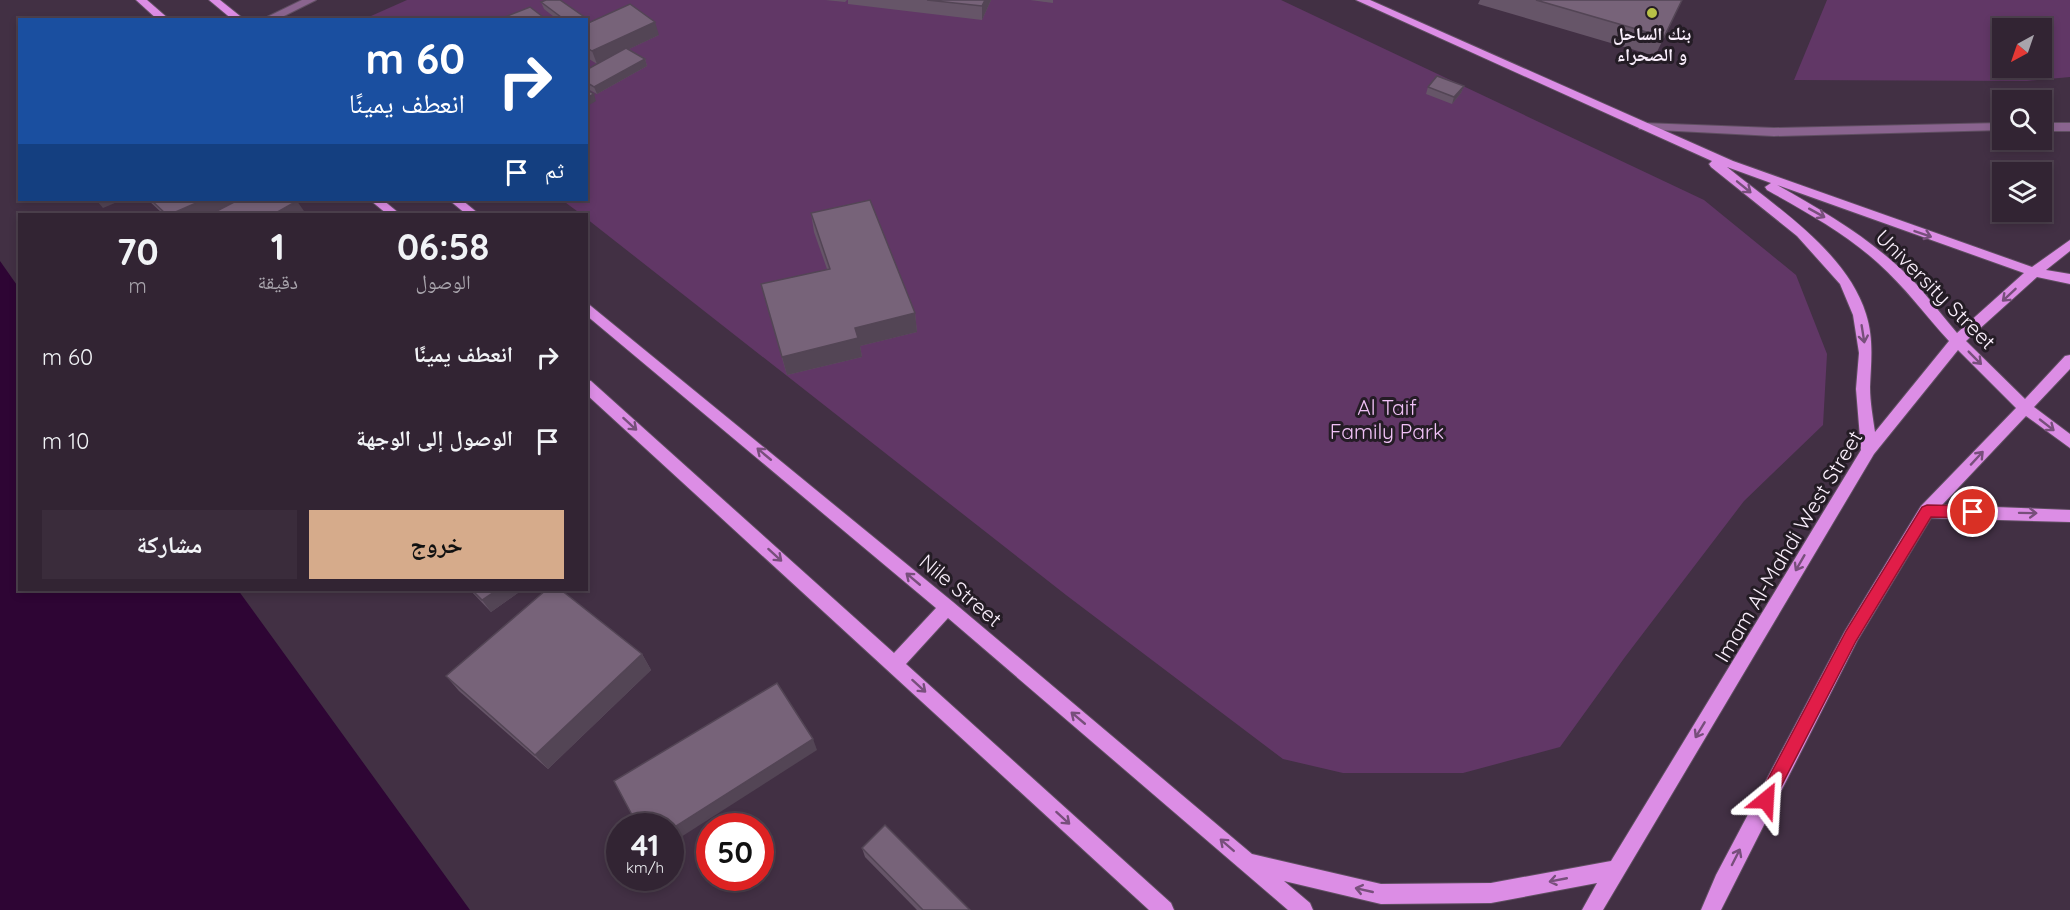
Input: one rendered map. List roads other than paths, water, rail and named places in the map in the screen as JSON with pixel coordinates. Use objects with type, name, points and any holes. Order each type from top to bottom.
[{"type":"main road","points":[[141,0],[163,18]]},
{"type":"main road","points":[[214,0],[237,18]]},
{"type":"main road","name":"University Street","points":[[1361,0],[1729,164],[2034,272],[2070,279]]},
{"type":"main road","points":[[1698,151],[1801,233],[1846,282],[1860,315],[1866,353],[1863,388],[1869,450]]},
{"type":"main road","name":"University Street","points":[[1729,164],[1838,224],[1882,259],[1907,283],[1957,341],[2025,407],[2070,442]]},
{"type":"main road","points":[[377,201],[393,213]]},
{"type":"main road","points":[[456,201],[472,213]]},
{"type":"main road","name":"Imam Al-Mahdi West Street","points":[[1592,910],[1869,450],[1957,341],[2034,272],[2070,244]]},
{"type":"main road","name":"Nile Street","points":[[588,309],[946,607],[1303,910]]},
{"type":"main road","points":[[1712,910],[1723,882],[1851,636],[1927,511],[2025,407],[2068,366]]},
{"type":"main road","points":[[588,387],[1164,910]]},
{"type":"main road","points":[[1927,511],[2070,516]]},
{"type":"main road","points":[[895,664],[946,607]]},
{"type":"main road","points":[[1246,862],[1381,894],[1491,893],[1615,870]]},
{"type":"main road","points":[[1723,882],[1725,910]]},
{"type":"lane","points":[[270,18],[311,0]]},
{"type":"lane","points":[[1643,127],[1774,132],[1992,127]]},
{"type":"lane","points":[[2052,127],[2070,127]]},
{"type":"place","name":"بنك الساحل و الصحراء","points":[[1652,13]]},
{"type":"park label","name":"Al Taif Family Park","points":[[1387,419]]}]
